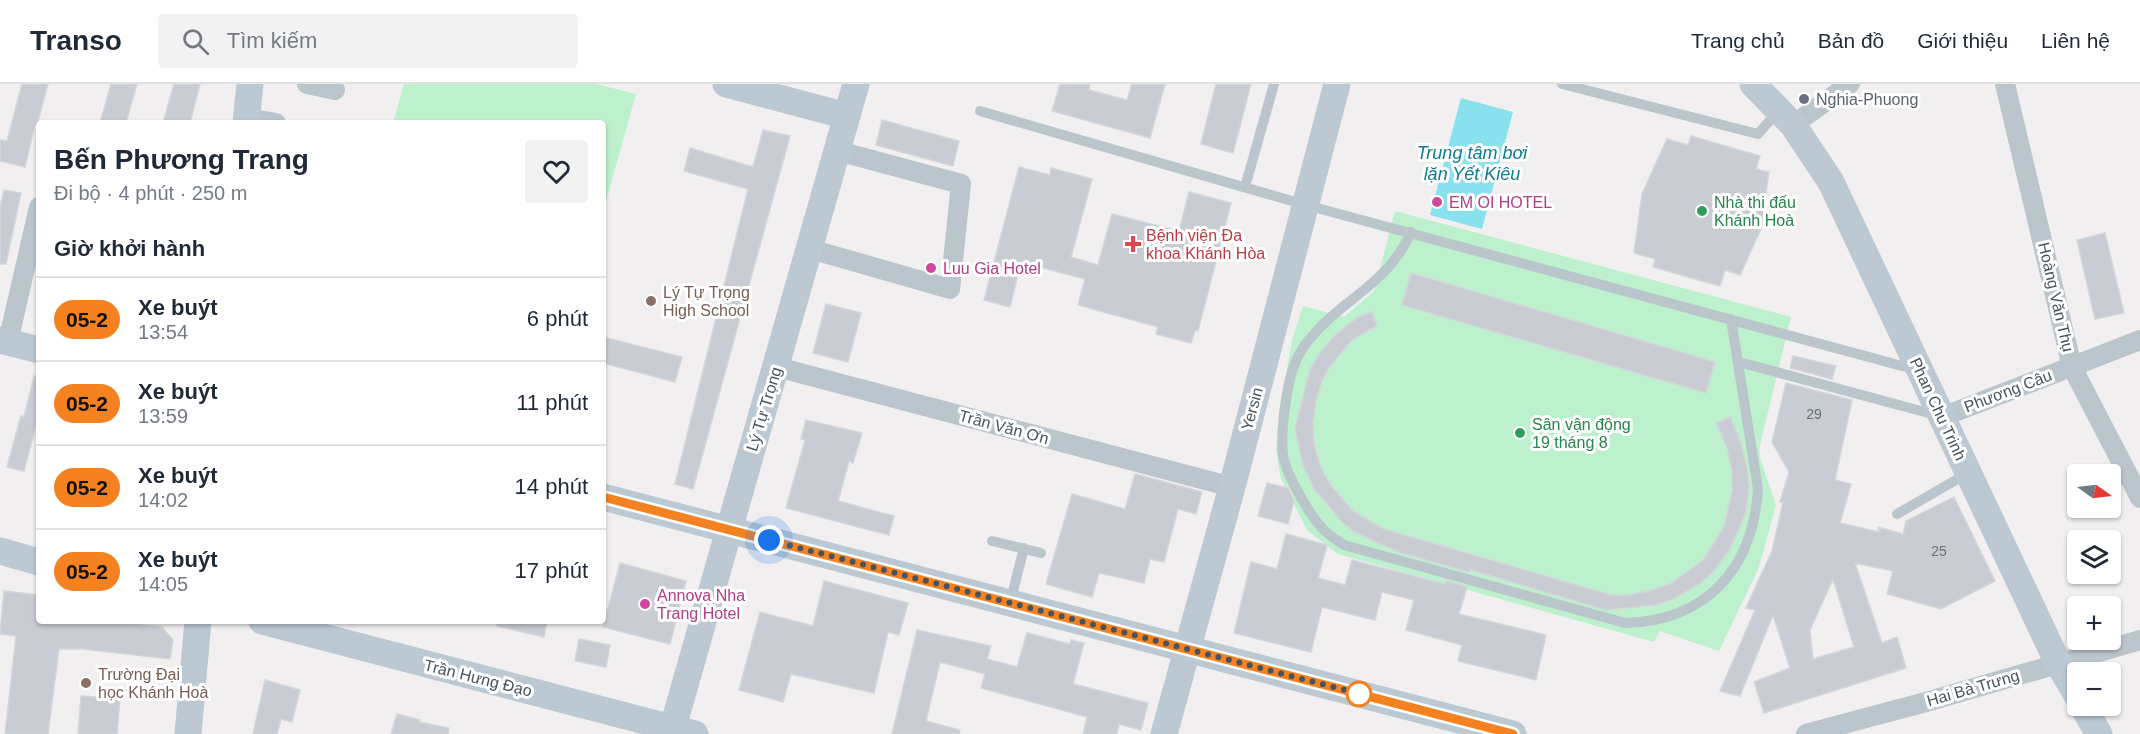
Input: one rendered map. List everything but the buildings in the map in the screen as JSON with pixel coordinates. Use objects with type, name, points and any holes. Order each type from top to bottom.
[{"type":"street","points":[[247,120],[250,84]]},
{"type":"street","points":[[307,84],[335,90]]},
{"type":"street","points":[[726,84],[753,87],[847,116]]},
{"type":"street","name":"Lý Tự Trọng","points":[[679,732],[728,530],[777,367],[856,84]]},
{"type":"street","name":"Yersin","points":[[1166,734],[1337,84]]},
{"type":"street","name":"Phan Chu Trinh","points":[[1753,84],[1786,118],[1831,182],[2067,678]]},
{"type":"street","points":[[1786,118],[1851,84]]},
{"type":"street","name":"Hoàng Văn Thụ","points":[[2005,84],[2072,367],[2140,498]]},
{"type":"street","points":[[810,249],[950,289],[961,184],[838,151]]},
{"type":"street","points":[[36,236],[34,256],[4,341],[36,349]]},
{"type":"street","name":"Phương Câu","points":[[1942,417],[2140,340]]},
{"type":"street","name":"Trần Văn Ơn","points":[[777,367],[1232,487]]},
{"type":"street","points":[[606,498],[1513,734]]},
{"type":"street","points":[[0,551],[36,561]]},
{"type":"street","points":[[188,734],[198,624]]},
{"type":"street","name":"Trần Hưng Đạo","points":[[273,624],[679,732]]},
{"type":"street","name":"Hai Bà Trưng","points":[[1806,734],[2140,639]]},
{"type":"street","points":[[2088,716],[2099,734]]},
{"type":"lane","points":[[1245,187],[1274,84]]},
{"type":"lane","points":[[1562,84],[1758,134],[1786,118]]},
{"type":"lane","points":[[980,111],[1306,204],[1920,371]]},
{"type":"lane","points":[[1411,232],[1393,264],[1322,325],[1307,341],[1296,360],[1287,389],[1282,431],[1284,458],[1294,483],[1322,528],[1344,545],[1624,623],[1644,623],[1664,619],[1690,609],[1720,585],[1736,568],[1749,541],[1757,512],[1758,489],[1731,319]]},
{"type":"lane","points":[[1739,362],[1942,417]]},
{"type":"lane","points":[[1897,514],[1968,473]]},
{"type":"lane","points":[[992,541],[1041,553]]},
{"type":"lane","points":[[1010,603],[1024,548]]},
{"type":"green space","points":[[404,84],[596,84],[636,94],[606,201],[606,120],[394,120]]},
{"type":"green space","name":"Sân vận động 19 tháng 8","points":[[1395,211],[1791,317],[1759,449],[1776,505],[1759,567],[1719,651],[1660,631],[1654,642],[1338,554],[1307,530],[1281,479],[1276,451],[1279,417],[1292,340],[1303,306],[1344,317],[1374,291]]},
{"type":"water","name":"Trung tâm bơi lặn Yết Kiêu","points":[[1461,98],[1513,112],[1482,229],[1430,215]]},
{"type":"bus line","name":"05-2","points":[[606,498],[1513,734]]},
{"type":"place","name":"Nghia-Phuong","points":[[1804,99]]},
{"type":"place","name":"EM OI HOTEL","points":[[1437,202]]},
{"type":"place","name":"Nhà thi đấu Khánh Hoà","points":[[1702,211]]},
{"type":"place","name":"Bệnh viện Đa khoa Khánh Hòa","points":[[1133,244]]},
{"type":"place","name":"Luu Gia Hotel","points":[[931,268]]},
{"type":"place","name":"Lý Tự Trọng High School","points":[[651,301]]},
{"type":"place","name":"Sân vận động 19 tháng 8","points":[[1520,433]]},
{"type":"place","name":"Annova Nha Trang Hotel","points":[[645,604]]},
{"type":"place","name":"Trường Đại học Khánh Hoà","points":[[86,683]]},
{"type":"route","points":[[769,540],[1359,694]]}]
